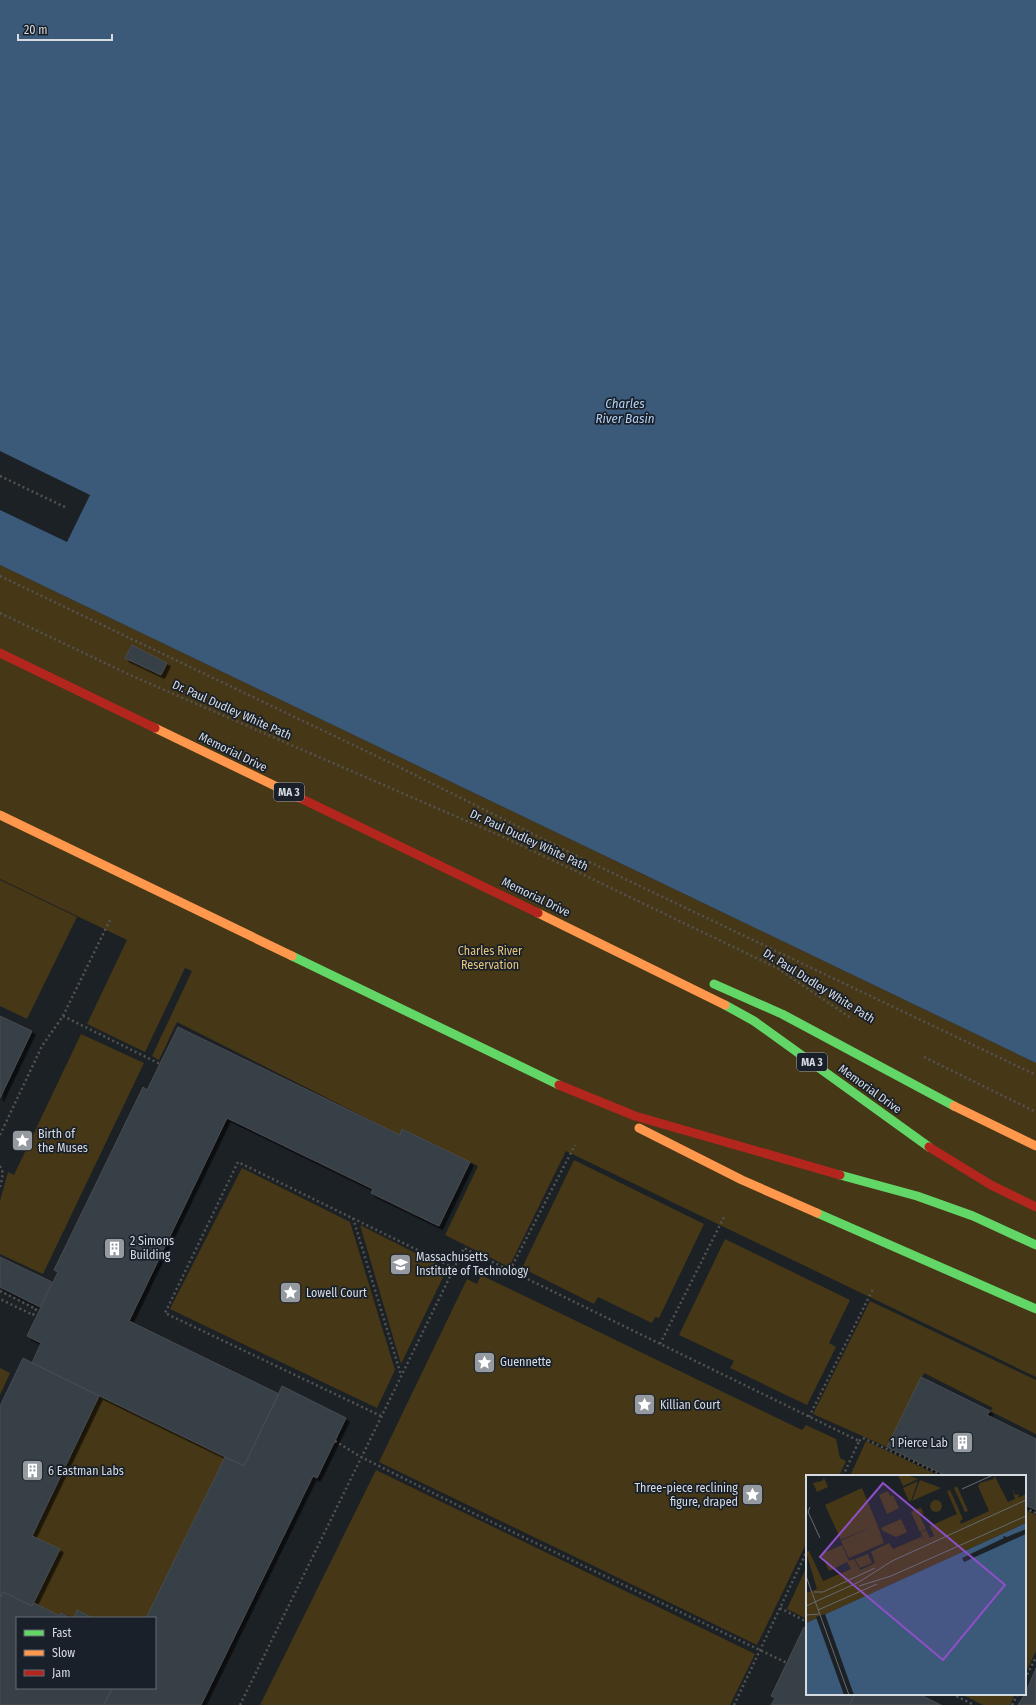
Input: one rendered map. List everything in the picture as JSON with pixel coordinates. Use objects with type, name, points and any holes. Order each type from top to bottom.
[{"type":"highway","name":"Memorial Drive","points":[[0,653],[706,994],[754,1021],[942,1157],[991,1185],[1036,1207]]},
{"type":"highway","points":[[0,815],[578,1094],[644,1130],[742,1180],[1036,1309]]},
{"type":"highway","points":[[579,932],[673,969]]},
{"type":"highway","points":[[707,982],[782,1014],[934,1096],[1036,1146]]},
{"type":"highway","points":[[578,1094],[635,1116],[690,1133],[917,1196],[972,1216],[1036,1245]]},
{"type":"path","points":[[0,476],[67,508]]},
{"type":"path","points":[[0,576],[395,765],[581,858],[1036,1075]]},
{"type":"path","name":"Dr. Paul Dudley White Path","points":[[0,613],[130,675],[501,836],[584,875],[777,968],[857,1021]]},
{"type":"path","points":[[0,1135],[42,1046],[63,1016],[110,920]]},
{"type":"path","points":[[63,1016],[160,1064]]},
{"type":"path","points":[[920,1055],[1036,1112]]},
{"type":"path","points":[[510,1270],[575,1145]]},
{"type":"path","points":[[381,1416],[165,1313],[238,1162],[454,1268]]},
{"type":"path","points":[[0,1166],[3,1173],[0,1188]]},
{"type":"path","points":[[660,1344],[724,1217]]},
{"type":"path","points":[[353,1218],[401,1375]]},
{"type":"path","points":[[240,1705],[464,1248],[859,1441]]},
{"type":"path","points":[[809,1416],[873,1289]]},
{"type":"path","points":[[0,1291],[36,1309],[33,1315],[0,1299]]},
{"type":"path","points":[[842,1475],[859,1441],[863,1438],[942,1475]]},
{"type":"path","points":[[335,1441],[361,1457],[497,1525],[787,1663]]},
{"type":"path","points":[[1026,1508],[1036,1513]]},
{"type":"path","points":[[734,1705],[806,1553]]},
{"type":"path","points":[[780,1608],[806,1621]]},
{"type":"path","points":[[1026,1677],[1036,1657]]},
{"type":"path","points":[[954,1695],[974,1705]]},
{"type":"path","points":[[1012,1705],[1017,1695]]},
{"type":"green space","name":"Charles River Reservation","points":[[0,565],[1036,1063],[1036,1377],[566,1151],[509,1267],[445,1235],[478,1166],[403,1129],[400,1135],[177,1022],[159,1060],[152,1056],[192,971],[185,968],[145,1052],[87,1024],[127,940],[0,879]]},
{"type":"green space","points":[[0,880],[77,917],[27,1019],[0,1006]]},
{"type":"green space","points":[[81,1034],[144,1063],[43,1274],[0,1254],[0,1201],[8,1172],[14,1175]]},
{"type":"green space","points":[[574,1160],[704,1224],[659,1318],[655,1317],[652,1323],[598,1297],[594,1304],[522,1268]]},
{"type":"green space","points":[[242,1168],[350,1222],[395,1370],[377,1408],[170,1309]]},
{"type":"green space","points":[[360,1225],[447,1269],[401,1364]]},
{"type":"green space","points":[[725,1239],[850,1300],[829,1343],[836,1347],[807,1405],[730,1368],[734,1361],[679,1335]]},
{"type":"green space","points":[[481,1275],[802,1430],[806,1425],[836,1439],[840,1458],[846,1461],[839,1475],[806,1475],[806,1544],[757,1645],[379,1462],[467,1279],[477,1284]]},
{"type":"green space","points":[[870,1301],[1036,1380],[1036,1434],[990,1411],[993,1408],[924,1373],[887,1447],[813,1414]]},
{"type":"green space","points":[[0,1368],[10,1373],[0,1395]]},
{"type":"green space","points":[[99,1396],[225,1457],[146,1617],[91,1617],[78,1610],[74,1617],[62,1613],[60,1616],[34,1603],[59,1549],[32,1536]]},
{"type":"green space","points":[[866,1441],[938,1475],[850,1475]]},
{"type":"green space","points":[[376,1470],[755,1654],[730,1705],[260,1705]]},
{"type":"green space","points":[[1026,1510],[1036,1515],[1036,1651],[1026,1672]]},
{"type":"green space","points":[[806,1568],[806,1618],[787,1609]]},
{"type":"green space","points":[[963,1695],[1015,1695],[1010,1705],[983,1705]]},
{"type":"water","name":"Charles River Basin","points":[[0,0],[1036,0],[1036,1063],[0,565]]},
{"type":"pier","points":[[0,451],[90,495],[67,542],[0,510]]},
{"type":"building","points":[[132,645],[167,663],[161,675],[125,658]]},
{"type":"building","points":[[0,1016],[32,1031],[0,1098]]},
{"type":"building","name":"2 Simons Building","points":[[178,1027],[400,1135],[402,1129],[470,1162],[439,1226],[371,1193],[373,1189],[227,1118],[129,1321],[279,1394],[244,1466],[32,1363],[41,1343],[27,1336],[58,1272],[54,1270],[143,1087],[147,1090]]},
{"type":"building","points":[[0,1257],[52,1282],[40,1307],[0,1287]]},
{"type":"building","name":"6 Eastman Labs","points":[[23,1358],[99,1396],[32,1536],[60,1549],[32,1606],[3,1592],[0,1598],[0,1406]]},
{"type":"building","name":"1 Pierce Lab","points":[[921,1377],[990,1411],[987,1415],[1036,1439],[1036,1510],[1026,1505],[1026,1475],[964,1475],[959,1473],[958,1475],[945,1475],[887,1447]]},
{"type":"building","points":[[282,1386],[346,1418],[317,1478],[313,1476],[201,1705],[104,1705],[112,1689],[156,1689],[156,1617],[146,1617],[225,1457],[244,1466]]},
{"type":"building","points":[[3,1592],[32,1606],[34,1603],[60,1616],[61,1613],[69,1617],[16,1617],[16,1689],[112,1689],[104,1705],[0,1705],[0,1598]]},
{"type":"building","points":[[77,1610],[91,1617],[74,1617]]},
{"type":"building","points":[[804,1627],[806,1628],[806,1695],[855,1695],[850,1705],[771,1705],[775,1698],[771,1696]]},
{"type":"building","points":[[1036,1668],[1036,1705],[1018,1705],[1024,1695],[1026,1695]]},
{"type":"building","points":[[855,1695],[921,1695],[941,1705],[850,1705]]},
{"type":"traffic: fast","points":[[292,956],[559,1085]]},
{"type":"traffic: fast","points":[[714,984],[782,1014],[954,1106]]},
{"type":"traffic: fast","points":[[725,1005],[754,1021],[929,1147]]},
{"type":"traffic: fast","points":[[840,1175],[917,1196],[973,1216],[1036,1245]]},
{"type":"traffic: fast","points":[[817,1213],[1036,1309]]},
{"type":"traffic: slow","points":[[155,728],[300,798]]},
{"type":"traffic: slow","points":[[0,815],[292,956]]},
{"type":"traffic: slow","points":[[538,913],[725,1005]]},
{"type":"traffic: slow","points":[[954,1106],[1036,1146]]},
{"type":"traffic: slow","points":[[639,1128],[742,1180],[817,1213]]},
{"type":"traffic: jam","points":[[0,653],[155,728]]},
{"type":"traffic: jam","points":[[300,798],[538,913]]},
{"type":"traffic: jam","points":[[559,1085],[635,1116],[840,1175]]},
{"type":"traffic: jam","points":[[929,1147],[991,1185],[1036,1207]]},
{"type":"place","name":"Birth of the Muses","points":[[22,1141]]},
{"type":"place","name":"2 Simons Building","points":[[115,1248]]},
{"type":"place","name":"Massachusetts Institute of Technology","points":[[400,1264]]},
{"type":"place","name":"Lowell Court","points":[[290,1293]]},
{"type":"place","name":"Guennette","points":[[484,1362]]},
{"type":"place","name":"Killian Court","points":[[645,1405]]},
{"type":"place","name":"1 Pierce Lab","points":[[963,1443]]},
{"type":"place","name":"6 Eastman Labs","points":[[32,1471]]},
{"type":"place","name":"Three-piece reclining figure, draped","points":[[753,1495]]}]
